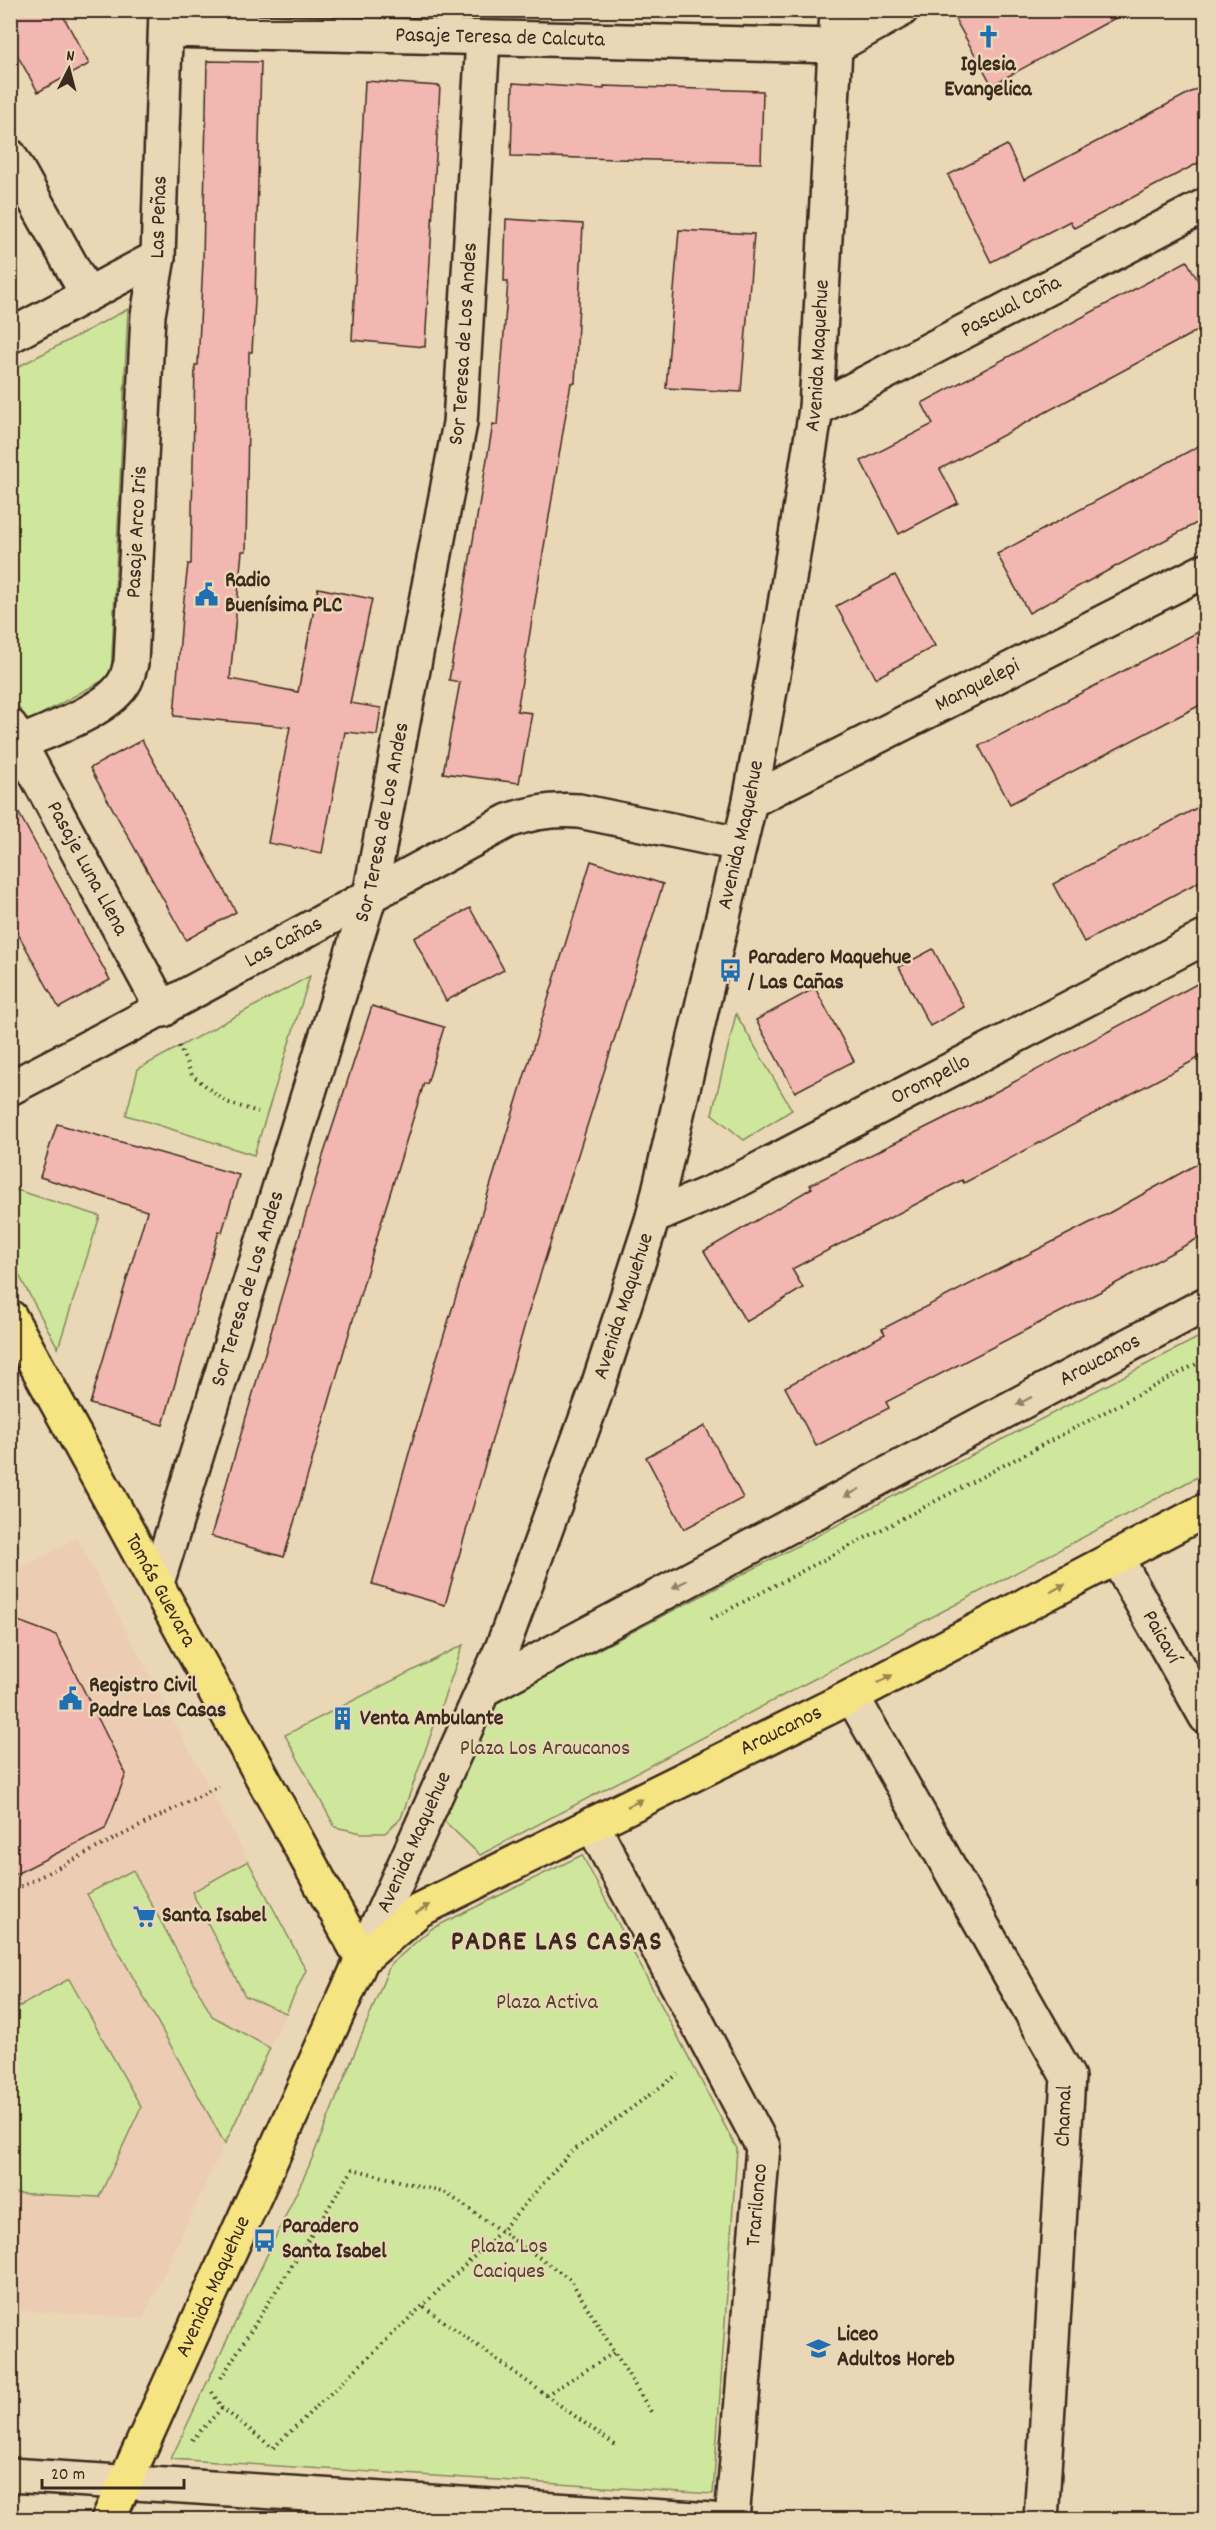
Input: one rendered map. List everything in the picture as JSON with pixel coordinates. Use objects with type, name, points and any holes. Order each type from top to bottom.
[{"type":"main road","name":"Tomás Guevara","points":[[10,1317],[362,1959]]},
{"type":"main road","name":"Araucanos","points":[[362,1959],[419,1910],[852,1696],[1206,1510]]},
{"type":"main road","name":"Avenida Maquehue","points":[[108,2520],[362,1959]]},
{"type":"street","name":"Avenida Maquehue","points":[[362,1959],[486,1688],[552,1516],[653,1217],[750,801],[781,630],[816,409],[837,10]]},
{"type":"street","points":[[836,46],[901,10]]},
{"type":"street","name":"Pasaje Teresa de Calcuta","points":[[166,20],[483,39],[836,46]]},
{"type":"street","name":"Las Peñas","points":[[10,336],[158,257],[166,20]]},
{"type":"street","name":"Sor Teresa de Los Andes","points":[[157,1583],[370,895],[460,423],[483,39]]},
{"type":"street","points":[[10,156],[87,294]]},
{"type":"street","name":"Pascual Coña","points":[[816,409],[1206,205]]},
{"type":"street","name":"Pasaje Arco Iris","points":[[15,735],[91,710],[113,696],[125,681],[131,663],[148,315],[158,257]]},
{"type":"street","name":"Manquelepi","points":[[750,801],[1206,570]]},
{"type":"street","name":"Pasaje Luna Llena","points":[[15,735],[164,1010]]},
{"type":"street","name":"Las Cañas","points":[[10,1089],[164,1010],[508,821],[544,811],[579,811],[740,844]]},
{"type":"street","name":"Orompello","points":[[653,1217],[729,1185],[1206,937]]},
{"type":"street","name":"Araucanos","points":[[486,1688],[1206,1304]]},
{"type":"street","name":"Paicaví","points":[[1116,1557],[1206,1717]]},
{"type":"street","name":"Chamal","points":[[852,1696],[1068,2077],[1041,2520]]},
{"type":"street","name":"Trarilonco","points":[[592,1824],[763,2147],[732,2520]]},
{"type":"street","points":[[10,2475],[126,2482],[463,2512],[712,2520]]},
{"type":"path","points":[[164,1010],[192,1075],[226,1102],[299,1126]]},
{"type":"path","points":[[711,1619],[1206,1359]]},
{"type":"path","points":[[10,1892],[257,1767]]},
{"type":"path","points":[[653,2415],[570,2278],[501,2231],[446,2193],[352,2169],[212,2392],[222,2408],[273,2448],[424,2307],[501,2231],[569,2154],[712,2049]]},
{"type":"path","points":[[424,2307],[615,2445]]},
{"type":"path","points":[[546,2395],[615,2352]]},
{"type":"shaded area","name":"Santa Isabel","points":[[77,1538],[306,1970],[143,2318],[11,2310],[10,1574]]},
{"type":"green space","points":[[128,309],[111,676],[27,722],[10,692],[10,371]]},
{"type":"green space","points":[[310,976],[254,1155],[126,1115],[138,1069]]},
{"type":"green space","points":[[736,1014],[792,1110],[744,1140],[712,1114]]},
{"type":"green space","points":[[10,1188],[100,1216],[58,1348],[11,1260]]},
{"type":"green space","name":"Plaza Los Araucanos","points":[[1205,1334],[1205,1473],[480,1855],[439,1816],[481,1713],[505,1698]]},
{"type":"green space","points":[[463,1645],[401,1818],[385,1833],[362,1833],[335,1827],[285,1735]]},
{"type":"green space","name":"Plaza Los Caciques","points":[[582,1855],[737,2149],[713,2494],[171,2459],[309,2166],[390,1965],[431,1929]]},
{"type":"green space","points":[[248,1861],[306,1970],[286,2013],[245,1996],[192,1892]]},
{"type":"green space","points":[[133,1870],[212,2016],[270,2048],[225,2144],[87,1894]]},
{"type":"green space","points":[[69,1979],[141,2107],[99,2197],[11,2193],[11,2011]]},
{"type":"building","points":[[10,10],[60,10],[89,64],[38,92],[10,42]]},
{"type":"building","points":[[950,10],[1130,10],[992,85]]},
{"type":"building","points":[[207,61],[261,62],[255,300],[252,352],[249,352],[246,551],[242,551],[230,679],[298,692],[318,588],[372,599],[350,703],[381,708],[377,735],[345,732],[322,853],[268,843],[290,727],[174,716],[182,617],[188,564],[191,564],[195,365],[198,365],[203,261]]},
{"type":"building","points":[[365,81],[440,86],[425,347],[352,340]]},
{"type":"building","points":[[513,83],[604,89],[604,86],[763,91],[761,163],[511,156]]},
{"type":"building","points":[[1206,84],[1206,159],[1074,228],[1070,221],[991,262],[948,175],[1007,145],[1024,180]]},
{"type":"building","points":[[506,219],[583,224],[575,383],[571,383],[517,711],[532,713],[519,783],[443,773],[460,682],[449,680],[493,424],[497,425],[508,281],[504,281]]},
{"type":"building","points":[[679,230],[754,234],[741,392],[666,388]]},
{"type":"building","points":[[1187,261],[1206,295],[1206,326],[940,469],[958,503],[899,534],[861,461],[933,424],[922,403]]},
{"type":"building","points":[[1206,442],[1206,518],[1029,613],[997,554]]},
{"type":"building","points":[[895,575],[935,646],[876,678],[836,606]]},
{"type":"building","points":[[1206,628],[1206,702],[1010,804],[979,746]]},
{"type":"building","points":[[142,740],[236,912],[186,940],[90,768]]},
{"type":"building","points":[[10,797],[110,980],[59,1008],[10,919]]},
{"type":"building","points":[[1206,803],[1206,878],[1084,942],[1053,884]]},
{"type":"building","points":[[591,861],[663,884],[527,1317],[445,1605],[372,1584],[426,1393]]},
{"type":"building","points":[[470,908],[504,970],[446,1001],[414,938]]},
{"type":"building","points":[[933,949],[964,1007],[930,1026],[899,967]]},
{"type":"building","points":[[1206,979],[1206,1054],[964,1183],[962,1180],[792,1269],[803,1288],[746,1322],[704,1251],[812,1188],[810,1185],[975,1103]]},
{"type":"building","points":[[815,988],[854,1061],[795,1092],[756,1020]]},
{"type":"building","points":[[372,1006],[444,1027],[427,1084],[424,1083],[384,1213],[284,1557],[211,1536],[322,1159]]},
{"type":"building","points":[[57,1124],[239,1175],[222,1232],[219,1231],[163,1425],[90,1404],[147,1211],[40,1177]]},
{"type":"building","points":[[1206,1159],[1206,1234],[1111,1286],[886,1402],[889,1408],[816,1446],[785,1387],[885,1334],[882,1329],[1109,1213]]},
{"type":"building","points":[[705,1426],[743,1498],[684,1529],[646,1457]]},
{"type":"building","points":[[10,1618],[56,1635],[126,1774],[105,1829],[10,1877]]},
{"type":"place","name":"Iglesia Evangelica","points":[[988,36]]},
{"type":"place","name":"Radio Buenísima PLC","points":[[207,594]]},
{"type":"place","name":"Paradero Maquehue / Las Cañas","points":[[730,971]]},
{"type":"place","name":"Registro Civil Padre Las Casas","points":[[71,1699]]},
{"type":"place","name":"Venta Ambulante","points":[[342,1719]]},
{"type":"place","name":"Santa Isabel","points":[[144,1916]]},
{"type":"place","name":"Paradero Santa Isabel","points":[[264,2240]]},
{"type":"place","name":"Liceo Adultos Horeb","points":[[819,2348]]},
{"type":"district","name":"PADRE LAS CASAS","points":[[557,1944]]},
{"type":"park label","name":"Plaza Activa","points":[[547,2003]]}]
